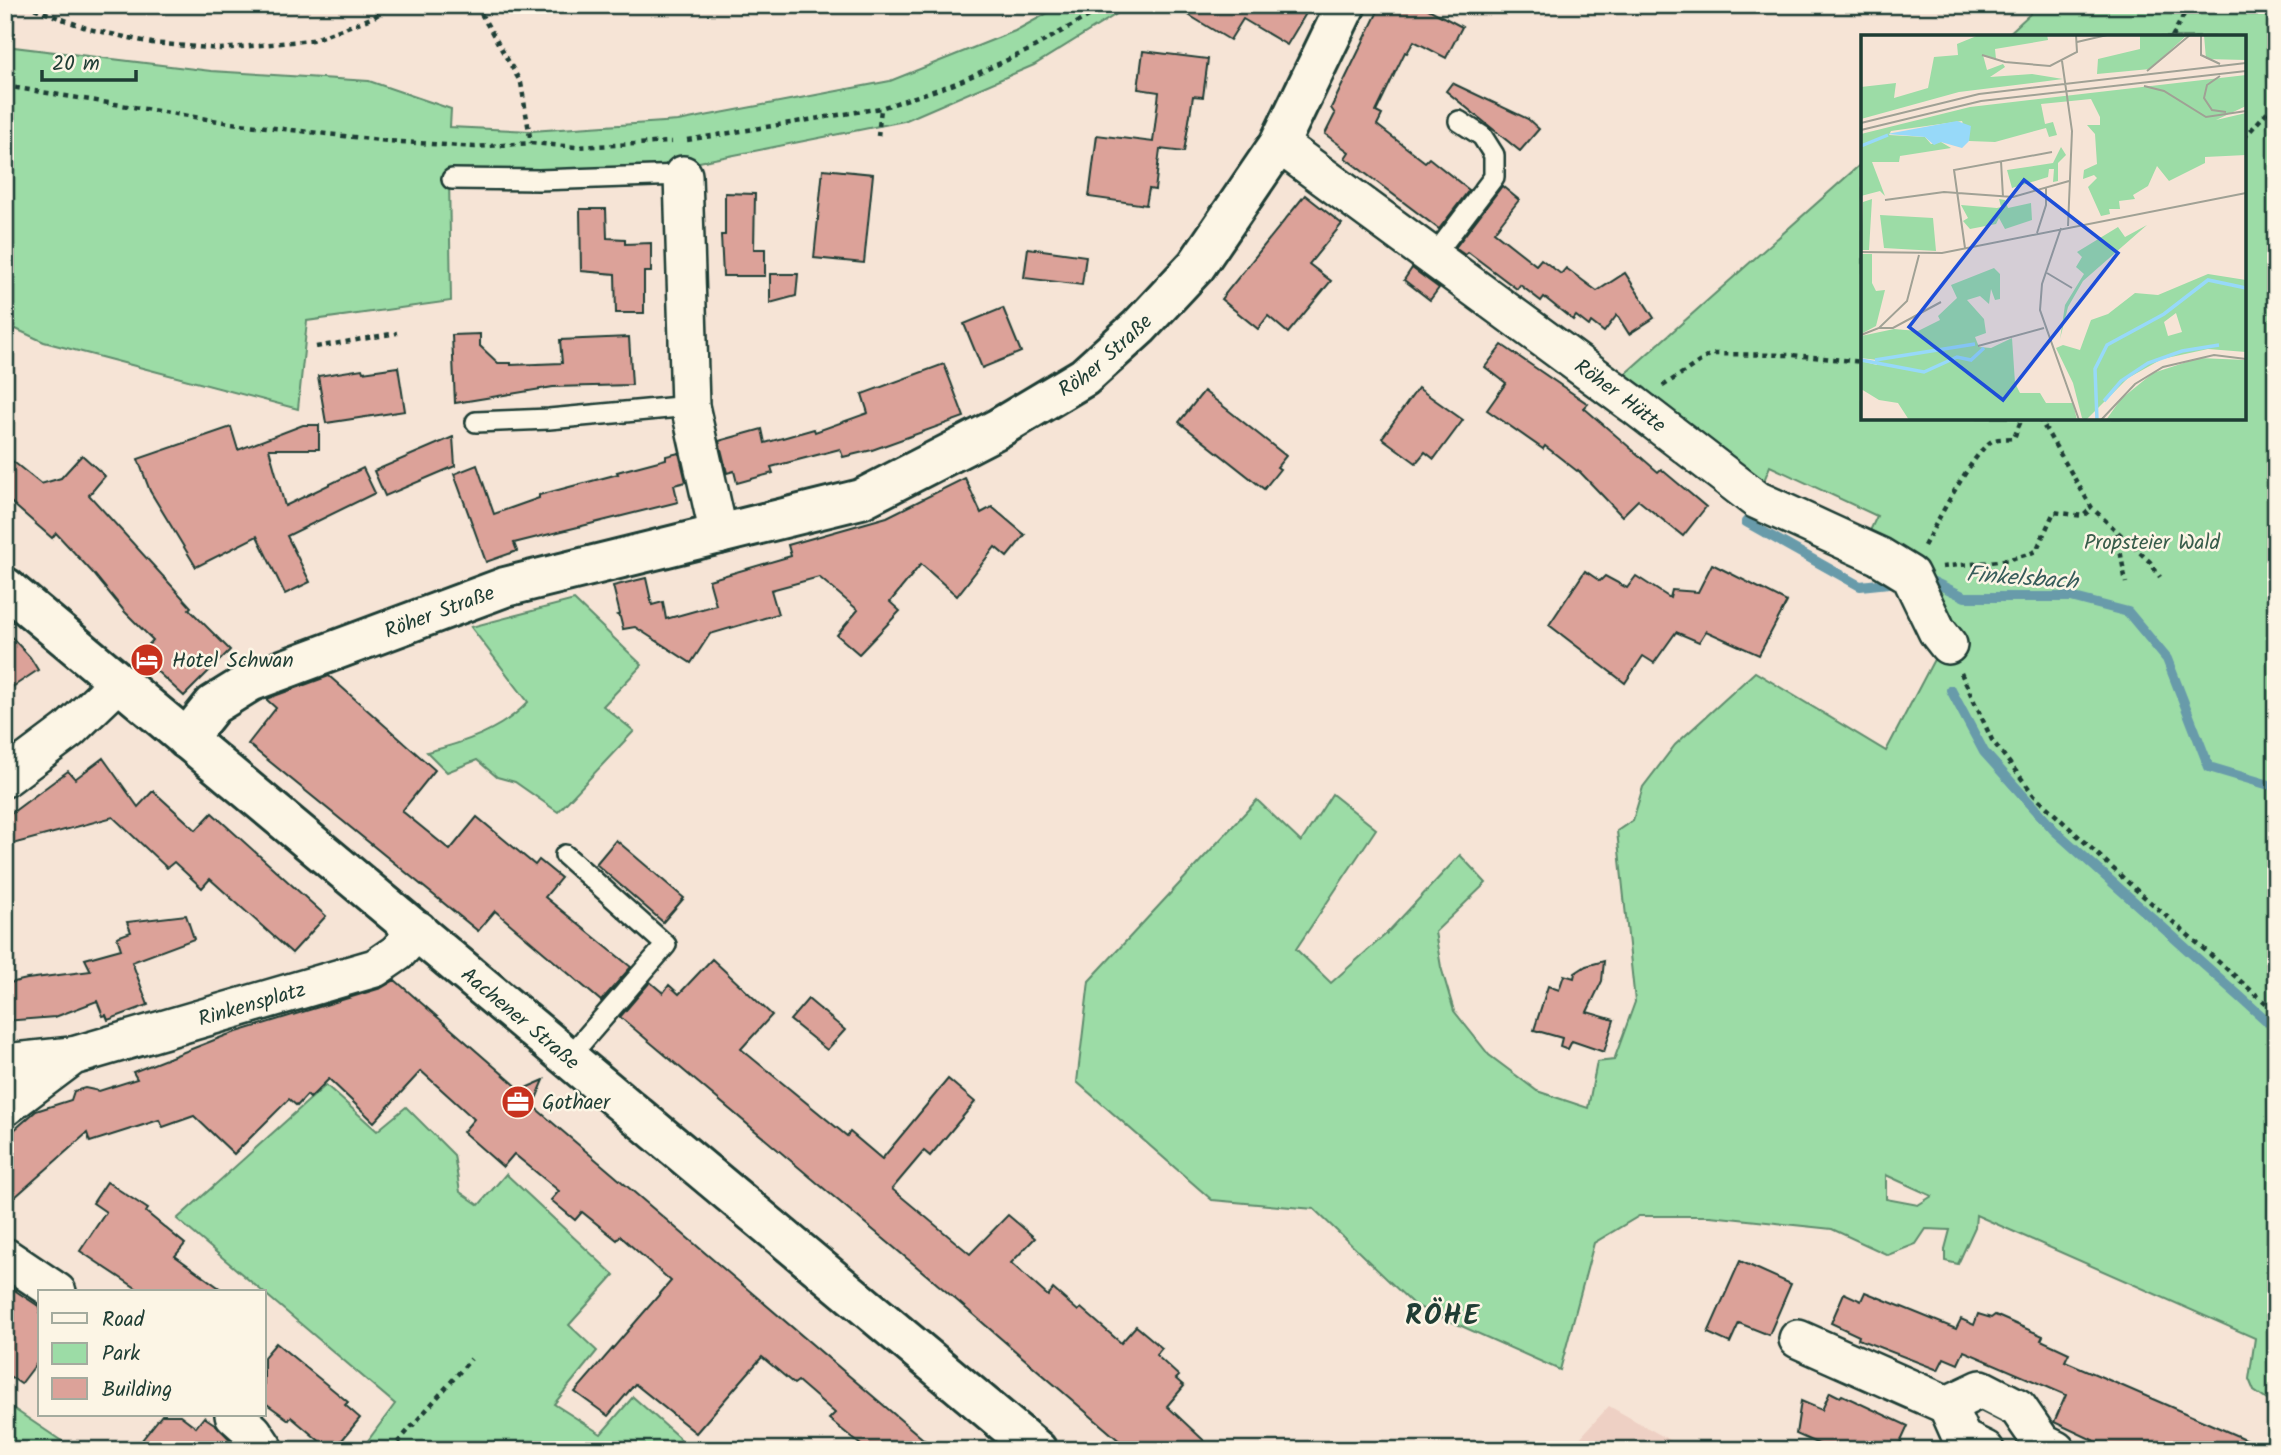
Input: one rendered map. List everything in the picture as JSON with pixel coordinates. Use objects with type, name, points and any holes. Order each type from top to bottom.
[{"type":"main road","name":"Röher Straße","points":[[186,739],[213,705],[250,682],[505,587],[861,499],[997,429],[1084,377],[1139,327],[1196,266],[1279,144],[1346,5]]},
{"type":"main road","name":"Aachener Straße","points":[[5,587],[1037,1450]]},
{"type":"street","name":"Röher Hütte","points":[[1279,144],[1634,405],[1757,500],[1879,556],[1912,568]]},
{"type":"street","points":[[683,175],[690,406],[719,536]]},
{"type":"street","points":[[1912,568],[1937,631],[1948,645]]},
{"type":"street","points":[[5,778],[69,730],[118,683]]},
{"type":"street","name":"Rinkensplatz","points":[[5,1063],[73,1056],[375,968],[397,953],[418,930]]},
{"type":"street","name":"Rinkensplatz","points":[[5,1107],[73,1056]]},
{"type":"street","points":[[5,1257],[54,1290]]},
{"type":"street","points":[[1798,1339],[1947,1405],[1962,1439],[1984,1450]]},
{"type":"street","points":[[1947,1405],[1981,1390],[2018,1408],[2039,1447]]},
{"type":"street","points":[[235,1416],[253,1432],[265,1450]]},
{"type":"lane","points":[[1433,257],[1494,177],[1494,155],[1482,136],[1459,121]]},
{"type":"lane","points":[[452,179],[539,180],[683,175]]},
{"type":"lane","points":[[476,422],[549,419],[690,406]]},
{"type":"lane","points":[[565,855],[666,945],[569,1057]]},
{"type":"path","points":[[25,5],[89,29],[152,43],[220,49],[312,40],[374,17],[392,5]]},
{"type":"path","points":[[476,5],[522,83],[531,143]]},
{"type":"path","points":[[5,86],[231,123],[388,141],[475,147],[531,143],[576,147],[677,142],[881,108],[954,84],[1027,51],[1108,5]]},
{"type":"path","points":[[2173,35],[2189,5]]},
{"type":"path","points":[[2246,136],[2276,102]]},
{"type":"path","points":[[878,136],[881,108]]},
{"type":"path","points":[[316,347],[397,333]]},
{"type":"path","points":[[1634,405],[1711,354],[1793,355],[1861,362]]},
{"type":"path","points":[[2021,420],[2014,438],[1994,439],[1983,449],[1955,491],[1912,568],[1930,569],[1989,560],[2017,559],[2036,551],[2054,512],[2083,516],[2092,508]]},
{"type":"path","points":[[2040,420],[2092,508],[2150,562],[2160,577]]},
{"type":"path","points":[[2117,532],[2126,583]]},
{"type":"path","points":[[1948,645],[1992,740],[2034,795],[2133,887],[2276,1012]]},
{"type":"path","points":[[391,1450],[471,1359]]},
{"type":"shaded area","points":[[1609,1406],[1687,1450],[1569,1450]]},
{"type":"green space","points":[[1062,5],[1131,5],[1034,65],[904,121],[684,165],[449,176],[451,301],[307,321],[298,409],[44,342],[5,324],[5,46],[211,71],[369,81],[451,109],[450,127],[531,131],[678,121],[890,81],[1015,31]]},
{"type":"green space","name":"Propsteier Wald","points":[[2034,5],[2276,5],[2276,1406],[2254,1391],[2249,1379],[2255,1338],[1976,1215],[1975,1227],[1958,1264],[1945,1261],[1950,1230],[1926,1229],[1916,1244],[1888,1255],[1832,1229],[1710,1216],[1639,1216],[1594,1243],[1560,1370],[1414,1305],[1314,1209],[1212,1200],[1077,1082],[1089,981],[1257,800],[1301,842],[1332,794],[1376,829],[1296,949],[1331,983],[1386,934],[1460,855],[1486,883],[1435,932],[1441,967],[1454,1011],[1489,1055],[1537,1091],[1588,1108],[1597,1062],[1614,1060],[1635,1002],[1617,831],[1633,820],[1643,787],[1675,745],[1755,672],[1886,751],[1951,627],[1868,535],[1877,516],[1770,466],[1761,488],[1617,381],[1861,164],[1861,420],[2246,420],[2246,35],[2007,35],[2030,14]],"holes":[[[1886,1175],[1932,1196],[1918,1205],[1886,1199]]]},
{"type":"green space","points":[[574,600],[642,665],[603,706],[634,731],[558,812],[515,782],[497,777],[477,760],[447,772],[427,752],[494,728],[528,702],[471,627]]},
{"type":"green space","points":[[326,1085],[377,1131],[406,1107],[454,1155],[460,1192],[479,1205],[506,1174],[614,1275],[569,1325],[597,1351],[554,1404],[601,1434],[633,1397],[693,1450],[361,1450],[395,1404],[266,1295],[266,1290],[261,1290],[177,1219]]},
{"type":"green space","points":[[5,1403],[75,1450],[5,1450]]},
{"type":"building","points":[[1172,5],[1311,5],[1287,45],[1243,19],[1230,40]]},
{"type":"building","points":[[1381,5],[1421,5],[1462,27],[1446,58],[1414,41],[1407,53],[1405,52],[1376,112],[1382,115],[1377,125],[1425,162],[1429,158],[1469,190],[1439,229],[1345,158],[1349,152],[1325,134],[1335,114],[1331,108]]},
{"type":"building","points":[[1143,51],[1208,59],[1203,97],[1193,96],[1184,152],[1160,149],[1155,190],[1149,189],[1146,205],[1089,197],[1097,135],[1153,142],[1159,92],[1138,89]]},
{"type":"building","points":[[1452,83],[1528,119],[1539,129],[1520,151],[1446,91]]},
{"type":"building","points":[[823,169],[873,174],[864,263],[814,258]]},
{"type":"building","points":[[1502,186],[1519,200],[1494,232],[1536,265],[1541,259],[1561,274],[1566,268],[1597,291],[1625,273],[1654,318],[1629,334],[1617,315],[1604,332],[1591,322],[1589,326],[1576,316],[1573,320],[1544,297],[1541,301],[1520,285],[1517,289],[1468,252],[1465,255],[1455,248]]},
{"type":"building","points":[[725,193],[755,194],[754,249],[765,249],[765,276],[723,276],[721,235],[725,235]]},
{"type":"building","points":[[1305,195],[1342,224],[1309,264],[1331,281],[1288,333],[1268,316],[1258,329],[1221,299]]},
{"type":"building","points":[[580,209],[606,209],[607,238],[625,239],[625,244],[651,243],[651,272],[644,272],[644,313],[616,313],[615,274],[581,271]]},
{"type":"building","points":[[1028,248],[1086,256],[1082,285],[1024,278]]},
{"type":"building","points":[[1412,268],[1439,288],[1430,300],[1404,280]]},
{"type":"building","points":[[770,274],[798,274],[796,296],[770,303]]},
{"type":"building","points":[[1003,308],[1021,352],[982,368],[964,324]]},
{"type":"building","points":[[480,334],[480,346],[498,363],[511,365],[562,363],[560,340],[629,337],[632,385],[553,387],[455,403],[452,335]]},
{"type":"building","points":[[1502,345],[1588,404],[1584,408],[1658,472],[1661,469],[1706,507],[1683,536],[1638,500],[1622,516],[1578,470],[1487,410],[1506,383],[1485,367]]},
{"type":"building","points":[[944,364],[964,417],[872,450],[843,457],[840,449],[771,467],[773,473],[737,483],[734,471],[727,473],[719,441],[762,429],[765,443],[814,429],[815,432],[868,413],[862,394]]},
{"type":"building","points":[[398,367],[405,411],[326,423],[318,376]]},
{"type":"building","points":[[1418,388],[1463,420],[1434,459],[1425,452],[1416,463],[1382,438]]},
{"type":"building","points":[[1204,391],[1286,456],[1277,467],[1280,469],[1264,489],[1179,422]]},
{"type":"building","points":[[303,425],[319,425],[319,449],[269,449],[285,506],[363,468],[375,493],[287,536],[310,582],[285,594],[257,536],[196,567],[150,491],[138,459],[231,427],[238,450]]},
{"type":"building","points":[[453,437],[455,466],[385,496],[374,471]]},
{"type":"building","points":[[679,453],[686,482],[674,485],[678,502],[514,543],[517,551],[486,562],[454,474],[477,465],[494,514],[539,498],[539,495],[618,474],[617,472]]},
{"type":"building","points":[[5,455],[41,484],[61,478],[82,455],[105,476],[89,495],[191,607],[189,609],[230,650],[184,696],[139,655],[153,640],[125,612],[94,574],[56,533],[52,538],[5,497]]},
{"type":"building","points":[[965,478],[981,513],[992,507],[1025,535],[1007,557],[995,547],[957,596],[921,564],[890,602],[900,611],[859,654],[837,635],[858,610],[819,577],[771,590],[778,614],[710,634],[691,663],[635,627],[623,629],[617,615],[620,614],[613,586],[646,578],[652,605],[663,602],[666,619],[716,605],[709,580],[791,556],[788,545],[887,517]]},
{"type":"building","points":[[1712,564],[1787,602],[1759,655],[1706,631],[1699,642],[1676,632],[1654,663],[1643,656],[1625,683],[1549,625],[1585,571],[1600,581],[1605,576],[1627,588],[1636,576],[1670,598],[1672,590],[1698,592]]},
{"type":"building","points":[[5,630],[30,657],[38,670],[5,692]]},
{"type":"building","points":[[329,676],[435,770],[402,811],[450,850],[477,817],[535,865],[539,860],[561,878],[545,897],[631,967],[601,1001],[495,911],[478,931],[248,744],[276,708],[266,699]]},
{"type":"building","points":[[103,758],[138,807],[153,791],[196,830],[212,813],[326,916],[292,953],[210,879],[202,888],[174,862],[167,868],[113,817],[5,846],[5,818],[68,771],[75,779]]},
{"type":"building","points":[[616,840],[684,898],[663,922],[596,864]]},
{"type":"building","points":[[186,915],[194,939],[132,962],[148,1005],[108,1020],[106,1015],[103,1016],[97,1001],[55,1017],[5,1021],[5,984],[91,971],[85,959],[121,949],[117,937],[131,932],[127,922]]},
{"type":"building","points":[[712,959],[772,1015],[741,1049],[847,1136],[850,1132],[882,1159],[948,1079],[975,1102],[930,1156],[924,1151],[892,1189],[970,1254],[1008,1215],[1035,1238],[1011,1263],[1048,1296],[1053,1289],[1078,1311],[1081,1308],[1121,1343],[1136,1326],[1162,1348],[1156,1355],[1179,1376],[1176,1379],[1184,1386],[1167,1406],[1214,1450],[1130,1450],[620,1017],[650,982],[663,993],[669,985],[679,994]]},
{"type":"building","points":[[1604,961],[1602,981],[1587,1012],[1614,1020],[1604,1052],[1572,1041],[1568,1049],[1560,1046],[1562,1038],[1534,1030],[1548,986],[1559,990],[1564,975],[1574,978],[1575,973],[1586,966]]},
{"type":"building","points":[[395,980],[521,1090],[544,1080],[533,1106],[936,1450],[867,1450],[829,1419],[835,1413],[798,1381],[794,1384],[762,1357],[696,1433],[635,1384],[608,1416],[575,1392],[671,1281],[620,1236],[617,1240],[582,1212],[575,1220],[551,1200],[559,1191],[514,1154],[503,1167],[463,1132],[474,1119],[421,1071],[374,1122],[329,1079],[310,1098],[307,1095],[297,1106],[289,1099],[234,1154],[194,1116],[163,1127],[159,1120],[90,1142],[87,1133],[5,1206],[5,1138],[36,1111],[71,1100],[74,1091],[85,1088],[99,1091],[137,1079],[133,1072],[227,1035],[381,988]]},
{"type":"building","points":[[808,999],[845,1030],[827,1050],[790,1020]]},
{"type":"building","points":[[107,1182],[148,1209],[146,1212],[185,1244],[175,1256],[222,1290],[139,1290],[80,1251],[106,1212],[93,1203]]},
{"type":"building","points":[[1740,1261],[1791,1284],[1769,1335],[1739,1323],[1730,1343],[1708,1333]]},
{"type":"building","points":[[5,1284],[38,1306],[38,1362],[21,1384],[5,1373]]},
{"type":"building","points":[[1865,1292],[1956,1329],[1961,1319],[1974,1325],[1978,1314],[1991,1318],[1995,1315],[2043,1336],[2041,1340],[2069,1353],[2065,1361],[2270,1450],[2114,1450],[2054,1422],[2066,1395],[1964,1351],[1958,1364],[1944,1358],[1938,1370],[1858,1339],[1859,1336],[1831,1323],[1844,1293],[1861,1301]]},
{"type":"building","points":[[276,1343],[348,1402],[345,1405],[360,1418],[334,1450],[330,1450],[291,1417],[289,1420],[266,1403],[266,1355]]},
{"type":"building","points":[[1830,1392],[1908,1426],[1897,1450],[1832,1450],[1796,1434],[1801,1401],[1822,1410]]},
{"type":"building","points":[[161,1416],[181,1416],[196,1427],[204,1417],[216,1425],[240,1450],[134,1450]]},
{"type":"waterway","points":[[1746,522],[1860,586],[1899,582]]},
{"type":"waterway","name":"Finkelsbach","points":[[1923,577],[1965,597],[2071,597],[2128,612],[2167,659],[2209,767],[2276,787]]},
{"type":"waterway","points":[[1951,690],[1984,752],[2054,830],[2276,1029]]},
{"type":"place","name":"Hotel Schwan","points":[[147,660]]},
{"type":"place","name":"Gothaer","points":[[518,1102]]},
{"type":"district","name":"RÖHE","points":[[1443,1314]]}]
